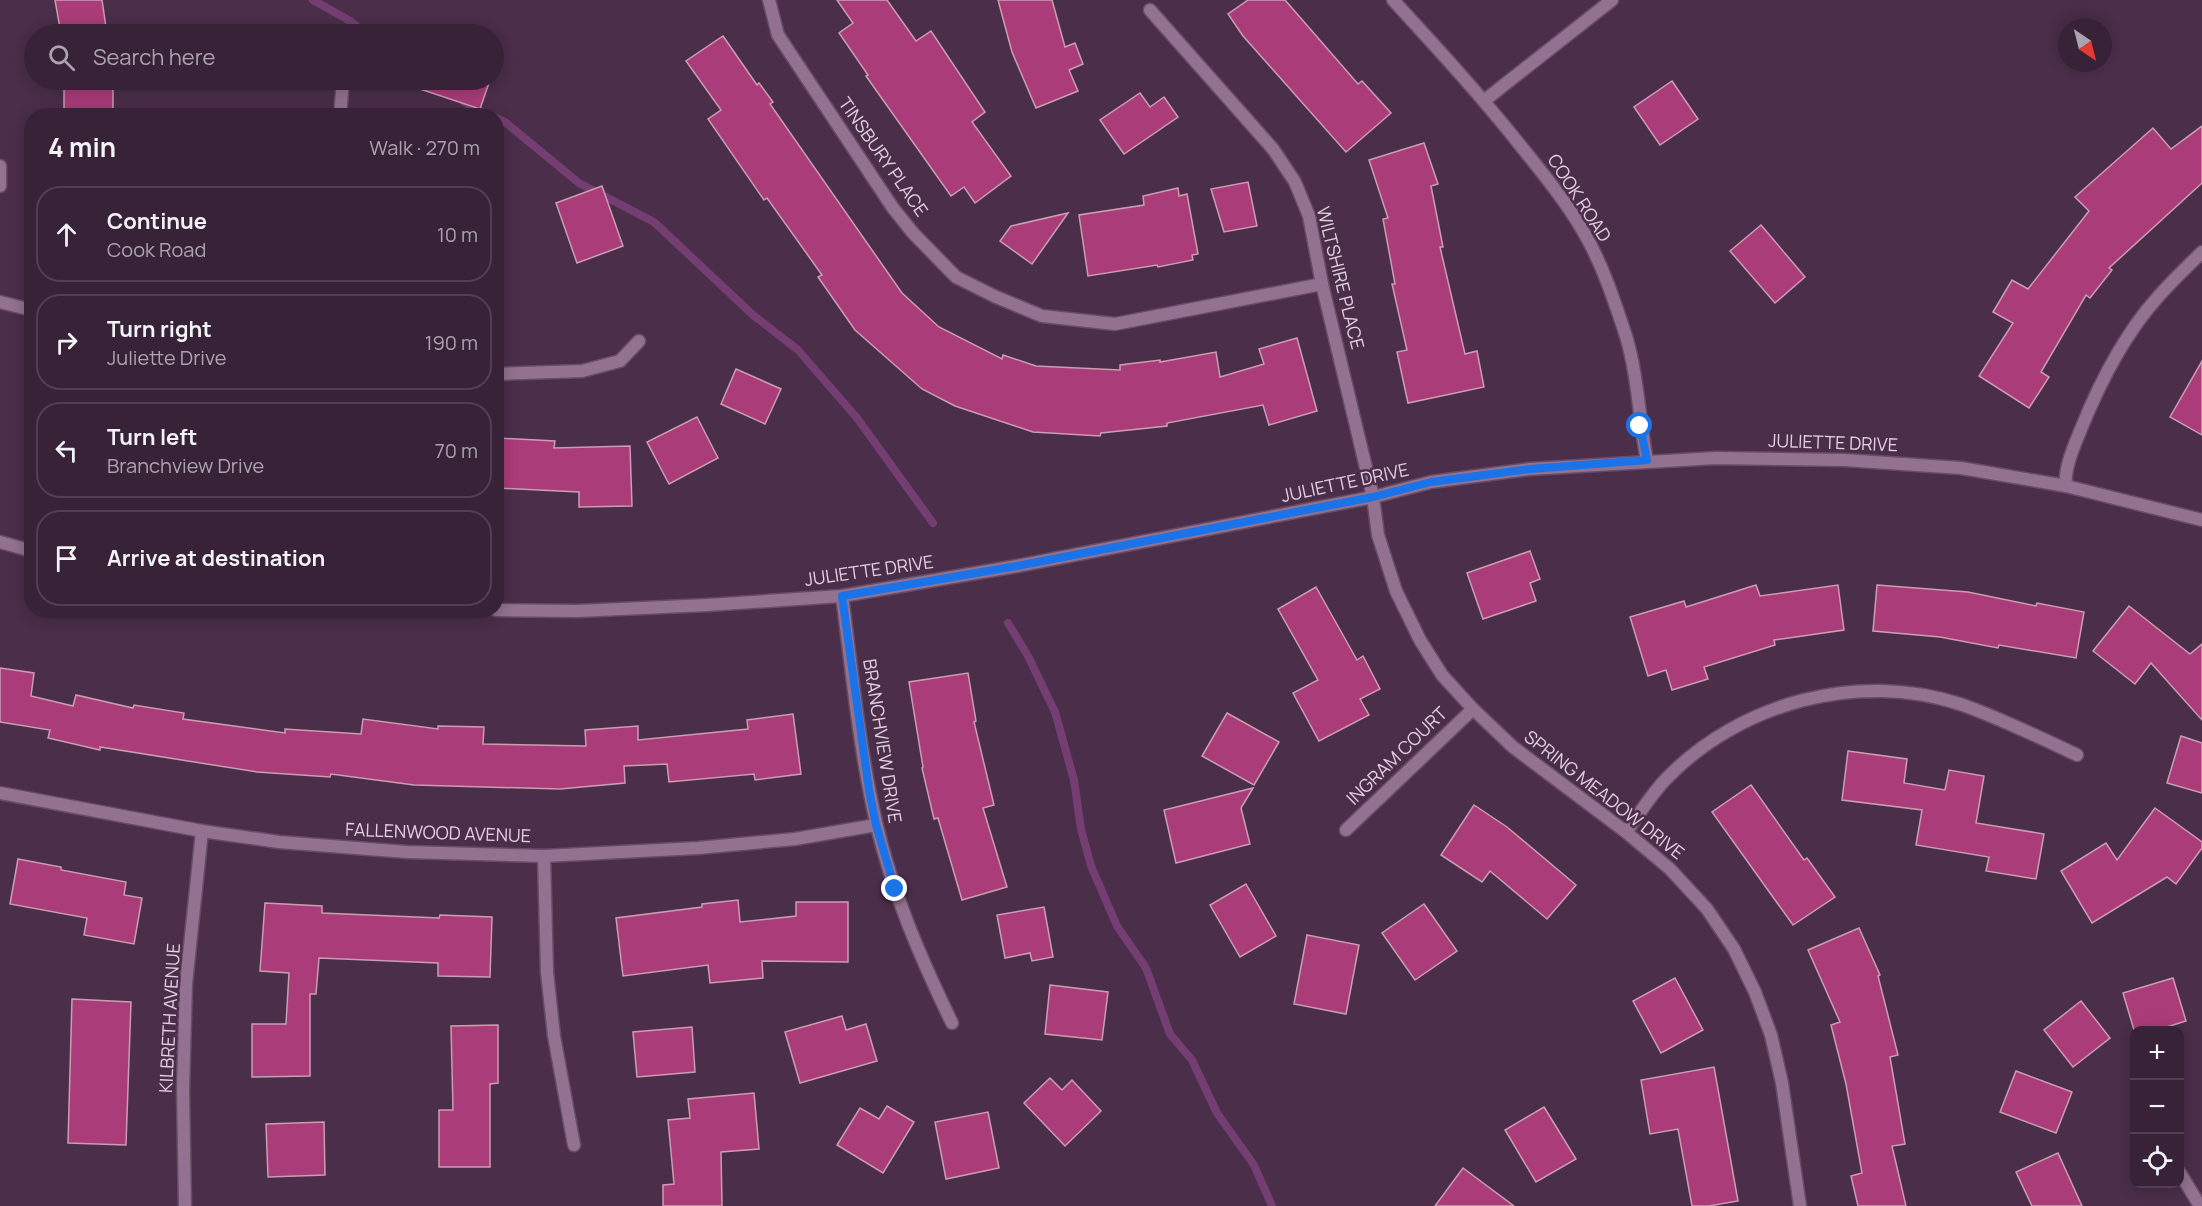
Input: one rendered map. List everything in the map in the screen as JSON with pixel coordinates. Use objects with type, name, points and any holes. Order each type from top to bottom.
[{"type":"street","name":"TINSBURY PLACE","points":[[769,0],[778,35],[893,208],[913,233],[956,277],[1042,316],[1115,324],[1322,284]]},
{"type":"street","name":"COOK ROAD","points":[[1393,0],[1485,100],[1557,191],[1583,231],[1607,281],[1627,339],[1638,393],[1640,426],[1647,460]]},
{"type":"street","points":[[1485,100],[1612,0]]},
{"type":"street","name":"WILTSHIRE PLACE","points":[[1150,9],[1273,149],[1295,182],[1309,216],[1322,284],[1373,497]]},
{"type":"street","points":[[341,108],[343,90]]},
{"type":"street","points":[[0,166],[0,186]]},
{"type":"street","points":[[2066,486],[2065,477],[2076,441],[2097,389],[2123,344],[2156,299],[2202,252]]},
{"type":"street","points":[[0,302],[24,308]]},
{"type":"street","points":[[504,374],[582,371],[620,361],[639,341]]},
{"type":"street","name":"JULIETTE DRIVE","points":[[504,610],[577,611],[842,596],[1017,566],[1373,497],[1431,482],[1530,469],[1647,460],[1716,458],[1891,463],[1961,468],[2066,486],[2202,520]]},
{"type":"street","name":"SPRING MEADOW DRIVE","points":[[1373,497],[1378,535],[1396,591],[1420,640],[1442,675],[1513,747],[1626,832],[1670,869],[1707,909],[1734,949],[1755,992],[1771,1035],[1782,1083],[1800,1206]]},
{"type":"street","points":[[0,542],[24,549]]},
{"type":"street","name":"BRANCHVIEW DRIVE","points":[[842,596],[876,825],[895,889],[935,988],[952,1023]]},
{"type":"street","points":[[1626,832],[1666,778],[1704,745],[1746,720],[1793,702],[1836,693],[1881,691],[1922,695],[1960,704],[2077,755]]},
{"type":"street","name":"INGRAM COURT","points":[[1346,830],[1473,709]]},
{"type":"street","name":"FALLENWOOD AVENUE","points":[[0,793],[202,831],[279,842],[407,852],[544,855],[698,848],[795,839],[876,825]]},
{"type":"street","name":"KILBRETH AVENUE","points":[[185,1206],[183,1090],[186,984],[202,831]]},
{"type":"street","points":[[544,855],[547,972],[554,1036],[574,1145]]},
{"type":"street","points":[[2184,1180],[2200,1206]]},
{"type":"building","points":[[55,0],[102,0],[106,24],[59,24]]},
{"type":"building","points":[[837,0],[887,0],[916,41],[931,31],[985,112],[972,122],[1011,176],[975,203],[964,187],[951,196],[866,76],[868,75],[839,33],[853,23]]},
{"type":"building","points":[[998,0],[1052,0],[1065,47],[1075,43],[1083,64],[1069,70],[1078,91],[1036,108],[1012,52]]},
{"type":"building","points":[[1248,0],[1285,0],[1358,84],[1362,81],[1391,113],[1346,152],[1243,36],[1228,14]]},
{"type":"building","points":[[723,36],[757,85],[759,83],[773,102],[770,104],[902,293],[939,327],[1002,359],[1003,355],[1036,366],[1120,370],[1120,365],[1160,360],[1160,362],[1216,352],[1220,377],[1264,364],[1259,349],[1297,338],[1317,411],[1269,425],[1263,405],[1167,423],[1167,426],[1101,433],[1100,436],[1033,432],[955,406],[922,389],[855,330],[818,277],[822,275],[767,198],[764,200],[708,119],[721,110],[686,61]]},
{"type":"building","points":[[1672,81],[1698,119],[1660,145],[1634,107]]},
{"type":"building","points":[[64,90],[113,90],[113,108],[64,108]]},
{"type":"building","points":[[423,90],[487,90],[480,108]]},
{"type":"building","points":[[1140,93],[1150,107],[1164,97],[1178,117],[1124,154],[1100,120]]},
{"type":"building","points":[[2202,126],[2202,183],[2109,268],[2112,270],[2090,298],[2086,295],[2041,372],[2049,377],[2029,408],[1979,376],[2013,323],[1993,312],[2012,280],[2028,289],[2089,211],[2075,197],[2153,128],[2171,149]]},
{"type":"building","points":[[1424,143],[1438,184],[1431,186],[1443,247],[1440,247],[1465,354],[1477,351],[1484,387],[1408,403],[1397,352],[1407,350],[1392,284],[1395,284],[1383,219],[1388,218],[1369,160]]},
{"type":"building","points":[[1248,182],[1257,226],[1224,232],[1211,189]]},
{"type":"building","points":[[602,186],[623,246],[577,263],[556,203]]},
{"type":"building","points":[[1178,188],[1179,196],[1187,194],[1198,254],[1192,255],[1193,260],[1088,276],[1079,215],[1144,205],[1143,196]]},
{"type":"building","points":[[1068,213],[1032,264],[1000,241],[1011,226]]},
{"type":"building","points":[[1761,225],[1805,277],[1775,303],[1730,251]]},
{"type":"building","points":[[2202,361],[2202,435],[2170,417]]},
{"type":"building","points":[[736,369],[781,389],[765,424],[721,404]]},
{"type":"building","points":[[697,417],[718,458],[669,484],[647,442]]},
{"type":"building","points":[[504,438],[555,441],[554,448],[630,446],[632,506],[579,507],[579,492],[504,488]]},
{"type":"building","points":[[1530,551],[1540,579],[1530,583],[1536,601],[1483,619],[1467,573]]},
{"type":"building","points":[[1756,585],[1760,596],[1838,585],[1844,630],[1774,640],[1775,645],[1704,667],[1708,679],[1672,690],[1666,670],[1648,676],[1630,617],[1684,601],[1686,607]]},
{"type":"building","points":[[1877,585],[1968,592],[2036,606],[2037,603],[2084,612],[2076,658],[1999,645],[1998,648],[1940,637],[1873,631]]},
{"type":"building","points":[[1316,587],[1357,660],[1363,656],[1380,689],[1360,699],[1369,715],[1319,741],[1293,693],[1318,680],[1278,609]]},
{"type":"building","points":[[2129,606],[2190,654],[2202,644],[2202,720],[2151,663],[2135,684],[2093,651]]},
{"type":"building","points":[[0,668],[34,673],[31,696],[73,706],[76,695],[133,708],[134,705],[184,713],[183,719],[285,733],[285,729],[361,734],[363,719],[438,729],[438,726],[484,727],[483,744],[586,746],[585,730],[638,726],[638,740],[748,729],[747,720],[793,714],[801,774],[755,780],[754,774],[669,782],[667,764],[624,766],[625,783],[560,789],[414,785],[331,774],[330,777],[257,772],[100,747],[100,750],[48,738],[50,730],[0,722]]},
{"type":"building","points":[[968,673],[976,721],[974,722],[994,805],[983,808],[1007,887],[962,900],[938,818],[934,819],[922,768],[909,682]]},
{"type":"building","points":[[1227,713],[1279,742],[1254,785],[1202,756]]},
{"type":"building","points":[[2181,736],[2202,743],[2202,793],[2167,783]]},
{"type":"building","points":[[1848,751],[1907,759],[1904,783],[1945,790],[1949,770],[1984,776],[1976,823],[2044,834],[2036,879],[1986,871],[1989,857],[1916,845],[1922,810],[1842,800]]},
{"type":"building","points":[[1751,785],[1804,860],[1807,858],[1835,897],[1793,925],[1712,812]]},
{"type":"building","points":[[1253,788],[1241,808],[1250,844],[1176,863],[1164,810]]},
{"type":"building","points":[[1474,805],[1507,827],[1576,885],[1547,919],[1490,871],[1482,882],[1441,855]]},
{"type":"building","points":[[2155,808],[2202,842],[2202,848],[2176,884],[2167,877],[2092,923],[2061,871],[2106,843],[2117,860]]},
{"type":"building","points":[[18,859],[61,867],[61,870],[126,882],[124,895],[142,898],[134,944],[84,935],[87,918],[10,904]]},
{"type":"building","points":[[1246,884],[1276,936],[1240,957],[1210,905]]},
{"type":"building","points":[[738,900],[740,922],[796,916],[796,902],[848,902],[848,962],[762,961],[763,978],[710,983],[708,965],[623,976],[616,918]]},
{"type":"building","points":[[265,903],[322,906],[322,913],[439,918],[440,915],[492,917],[490,977],[438,976],[438,963],[319,958],[316,994],[310,994],[310,1076],[252,1077],[252,1024],[286,1024],[289,973],[260,971]]},
{"type":"building","points":[[1424,904],[1457,951],[1415,980],[1382,933]]},
{"type":"building","points":[[1044,907],[1053,957],[1032,961],[1030,953],[1005,958],[997,915]]},
{"type":"building","points":[[1859,928],[1880,975],[1878,976],[1898,1055],[1890,1057],[1905,1144],[1892,1146],[1906,1206],[1858,1206],[1851,1176],[1862,1173],[1846,1084],[1831,1025],[1840,1022],[1808,950]]},
{"type":"building","points":[[1307,935],[1359,945],[1346,1014],[1294,1004]]},
{"type":"building","points":[[1675,978],[1703,1030],[1661,1053],[1633,1001]]},
{"type":"building","points":[[2173,978],[2186,1021],[2170,1026],[2133,1026],[2123,993]]},
{"type":"building","points":[[1050,985],[1108,992],[1102,1040],[1045,1034]]},
{"type":"building","points":[[72,999],[131,1002],[126,1145],[68,1143]]},
{"type":"building","points":[[2081,1001],[2110,1038],[2073,1067],[2044,1030]]},
{"type":"building","points":[[842,1016],[846,1030],[866,1024],[877,1061],[800,1083],[785,1032]]},
{"type":"building","points":[[498,1025],[498,1083],[490,1084],[490,1167],[439,1167],[439,1110],[453,1110],[451,1026]]},
{"type":"building","points":[[692,1027],[695,1072],[637,1077],[633,1032]]},
{"type":"building","points":[[1714,1067],[1738,1201],[1709,1206],[1692,1206],[1678,1129],[1650,1134],[1641,1080]]},
{"type":"building","points":[[2016,1071],[2072,1092],[2056,1133],[2000,1112]]},
{"type":"building","points":[[1050,1078],[1062,1090],[1072,1080],[1101,1111],[1065,1146],[1024,1103]]},
{"type":"building","points":[[754,1093],[759,1149],[721,1152],[722,1206],[663,1206],[663,1185],[674,1184],[668,1120],[690,1118],[688,1099]]},
{"type":"building","points":[[887,1106],[914,1122],[883,1173],[837,1145],[860,1108],[879,1119]]},
{"type":"building","points":[[1544,1107],[1576,1159],[1536,1182],[1505,1130]]},
{"type":"building","points":[[988,1112],[999,1168],[946,1179],[935,1122]]},
{"type":"building","points":[[324,1122],[325,1175],[268,1177],[266,1124]]},
{"type":"building","points":[[2058,1153],[2082,1206],[2032,1206],[2016,1172]]},
{"type":"building","points":[[1463,1168],[1514,1206],[1435,1206]]},
{"type":"waterway","points":[[313,0],[354,24]]},
{"type":"waterway","points":[[464,102],[476,108]]},
{"type":"waterway","points":[[504,122],[579,183],[654,222],[753,315],[798,350],[857,418],[933,523]]},
{"type":"waterway","points":[[1008,623],[1028,656],[1055,712],[1074,780],[1081,829],[1091,866],[1117,926],[1146,968],[1170,1034],[1192,1060],[1217,1113],[1254,1165],[1272,1206]]},
{"type":"route","points":[[895,889],[876,825],[869,790],[842,596],[1017,566],[1373,497],[1431,482],[1530,469],[1647,460],[1640,426]]}]
